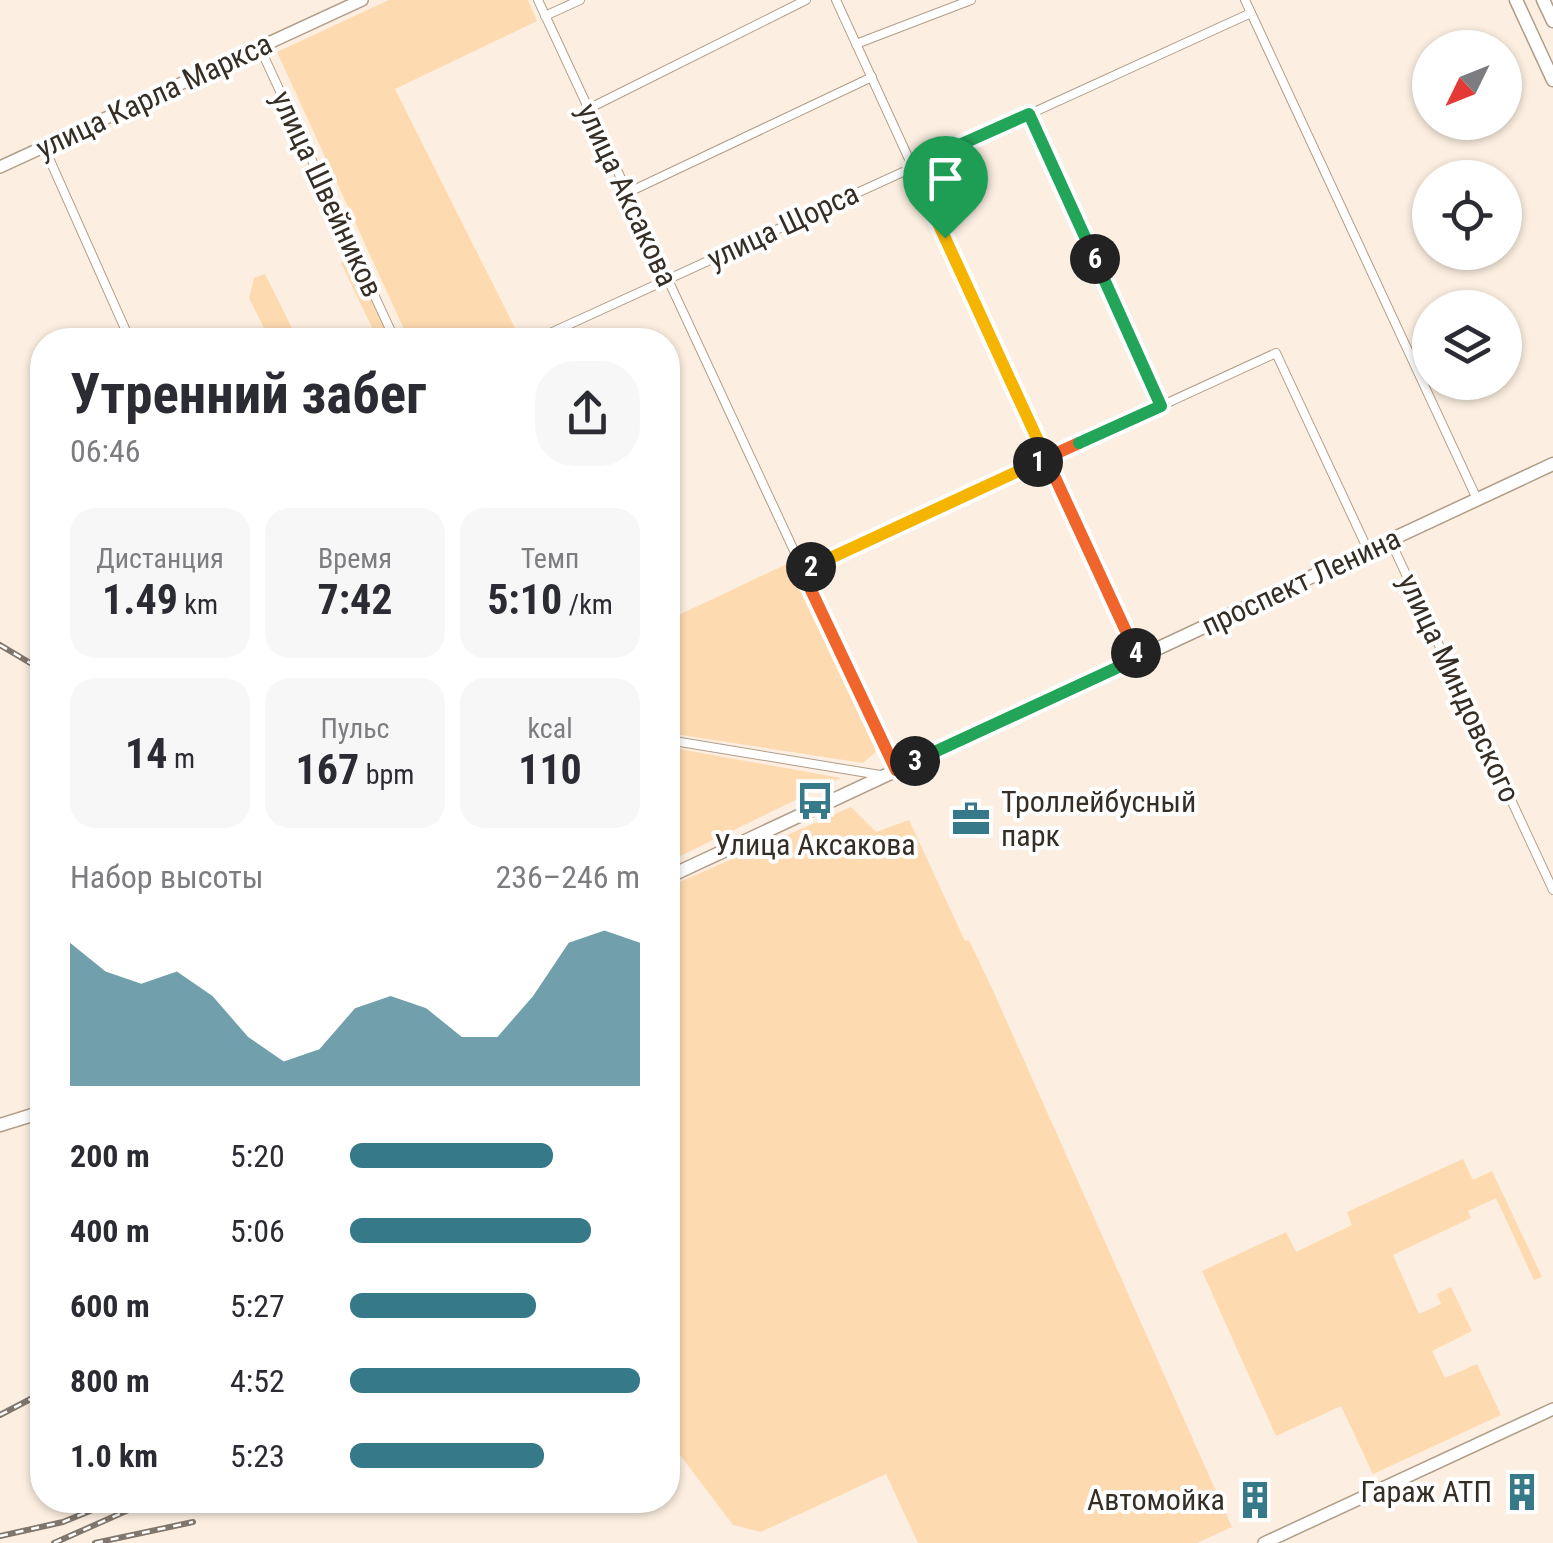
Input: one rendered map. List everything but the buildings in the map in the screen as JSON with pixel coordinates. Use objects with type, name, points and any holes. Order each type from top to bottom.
[{"type":"main road","name":"улица Карла Маркса","points":[[0,168],[362,0]]},
{"type":"main road","points":[[1516,0],[1553,80]]},
{"type":"main road","points":[[1543,0],[1553,21]]},
{"type":"main road","name":"проспект Ленина","points":[[680,871],[1553,464]]},
{"type":"main road","points":[[0,1125],[30,1116]]},
{"type":"main road","points":[[1264,1543],[1553,1409]]},
{"type":"street","name":"улица Аксакова","points":[[538,0],[802,571],[890,773]]},
{"type":"street","points":[[546,16],[580,0]]},
{"type":"street","points":[[588,108],[806,0]]},
{"type":"street","points":[[836,0],[1138,658]]},
{"type":"street","points":[[856,44],[971,0]]},
{"type":"street","points":[[1244,0],[1477,499]]},
{"type":"street","name":"улица Щорса","points":[[561,328],[1250,13]]},
{"type":"street","name":"улица Швейников","points":[[260,48],[389,328]]},
{"type":"street","points":[[627,192],[872,78]]},
{"type":"street","points":[[802,571],[1161,406],[1029,114]]},
{"type":"street","points":[[44,147],[125,328]]},
{"type":"street","name":"улица Миндовского","points":[[1161,406],[1276,353],[1368,550]]},
{"type":"street","name":"улица Миндовского","points":[[1390,540],[1553,890]]},
{"type":"street","points":[[680,742],[890,773]]},
{"type":"shaded area","points":[[389,0],[528,0],[537,21],[395,89],[515,328],[404,328],[277,52]]},
{"type":"shaded area","points":[[352,258],[384,328],[372,328],[341,263]]},
{"type":"shaded area","points":[[265,274],[292,328],[264,328],[249,298],[254,278]]},
{"type":"shaded area","points":[[789,563],[877,751],[863,763],[680,735],[680,614]]},
{"type":"shaded area","points":[[680,749],[841,778],[680,856]]},
{"type":"shaded area","points":[[851,807],[876,832],[909,820],[965,941],[969,940],[995,995],[1232,1527],[1197,1543],[918,1543],[886,1474],[761,1532],[733,1525],[680,1455],[680,882]]},
{"type":"shaded area","points":[[1463,1159],[1473,1180],[1492,1171],[1542,1277],[1534,1280],[1496,1198],[1468,1211],[1471,1218],[1393,1255],[1419,1314],[1441,1304],[1437,1294],[1451,1287],[1472,1331],[1432,1351],[1445,1378],[1477,1364],[1501,1415],[1373,1474],[1341,1406],[1276,1436],[1202,1271],[1286,1232],[1296,1252],[1352,1225],[1347,1212]]},
{"type":"railway","points":[[0,645],[30,663]]},
{"type":"railway","points":[[0,1415],[30,1399]]},
{"type":"railway","points":[[0,1536],[85,1513]]},
{"type":"railway","points":[[54,1543],[122,1513]]},
{"type":"railway","points":[[95,1543],[193,1522]]},
{"type":"place","name":"Улица Аксакова","points":[[815,801]]},
{"type":"place","name":"Троллейбусный парк","points":[[971,819]]},
{"type":"place","name":"Гараж АТП","points":[[1522,1492]]},
{"type":"place","name":"Автомойка","points":[[1255,1500]]},
{"type":"route","points":[[945,238],[912,167],[1029,114],[1161,406],[1046,458],[1138,658],[896,770],[802,571],[1046,458],[945,238]]}]
